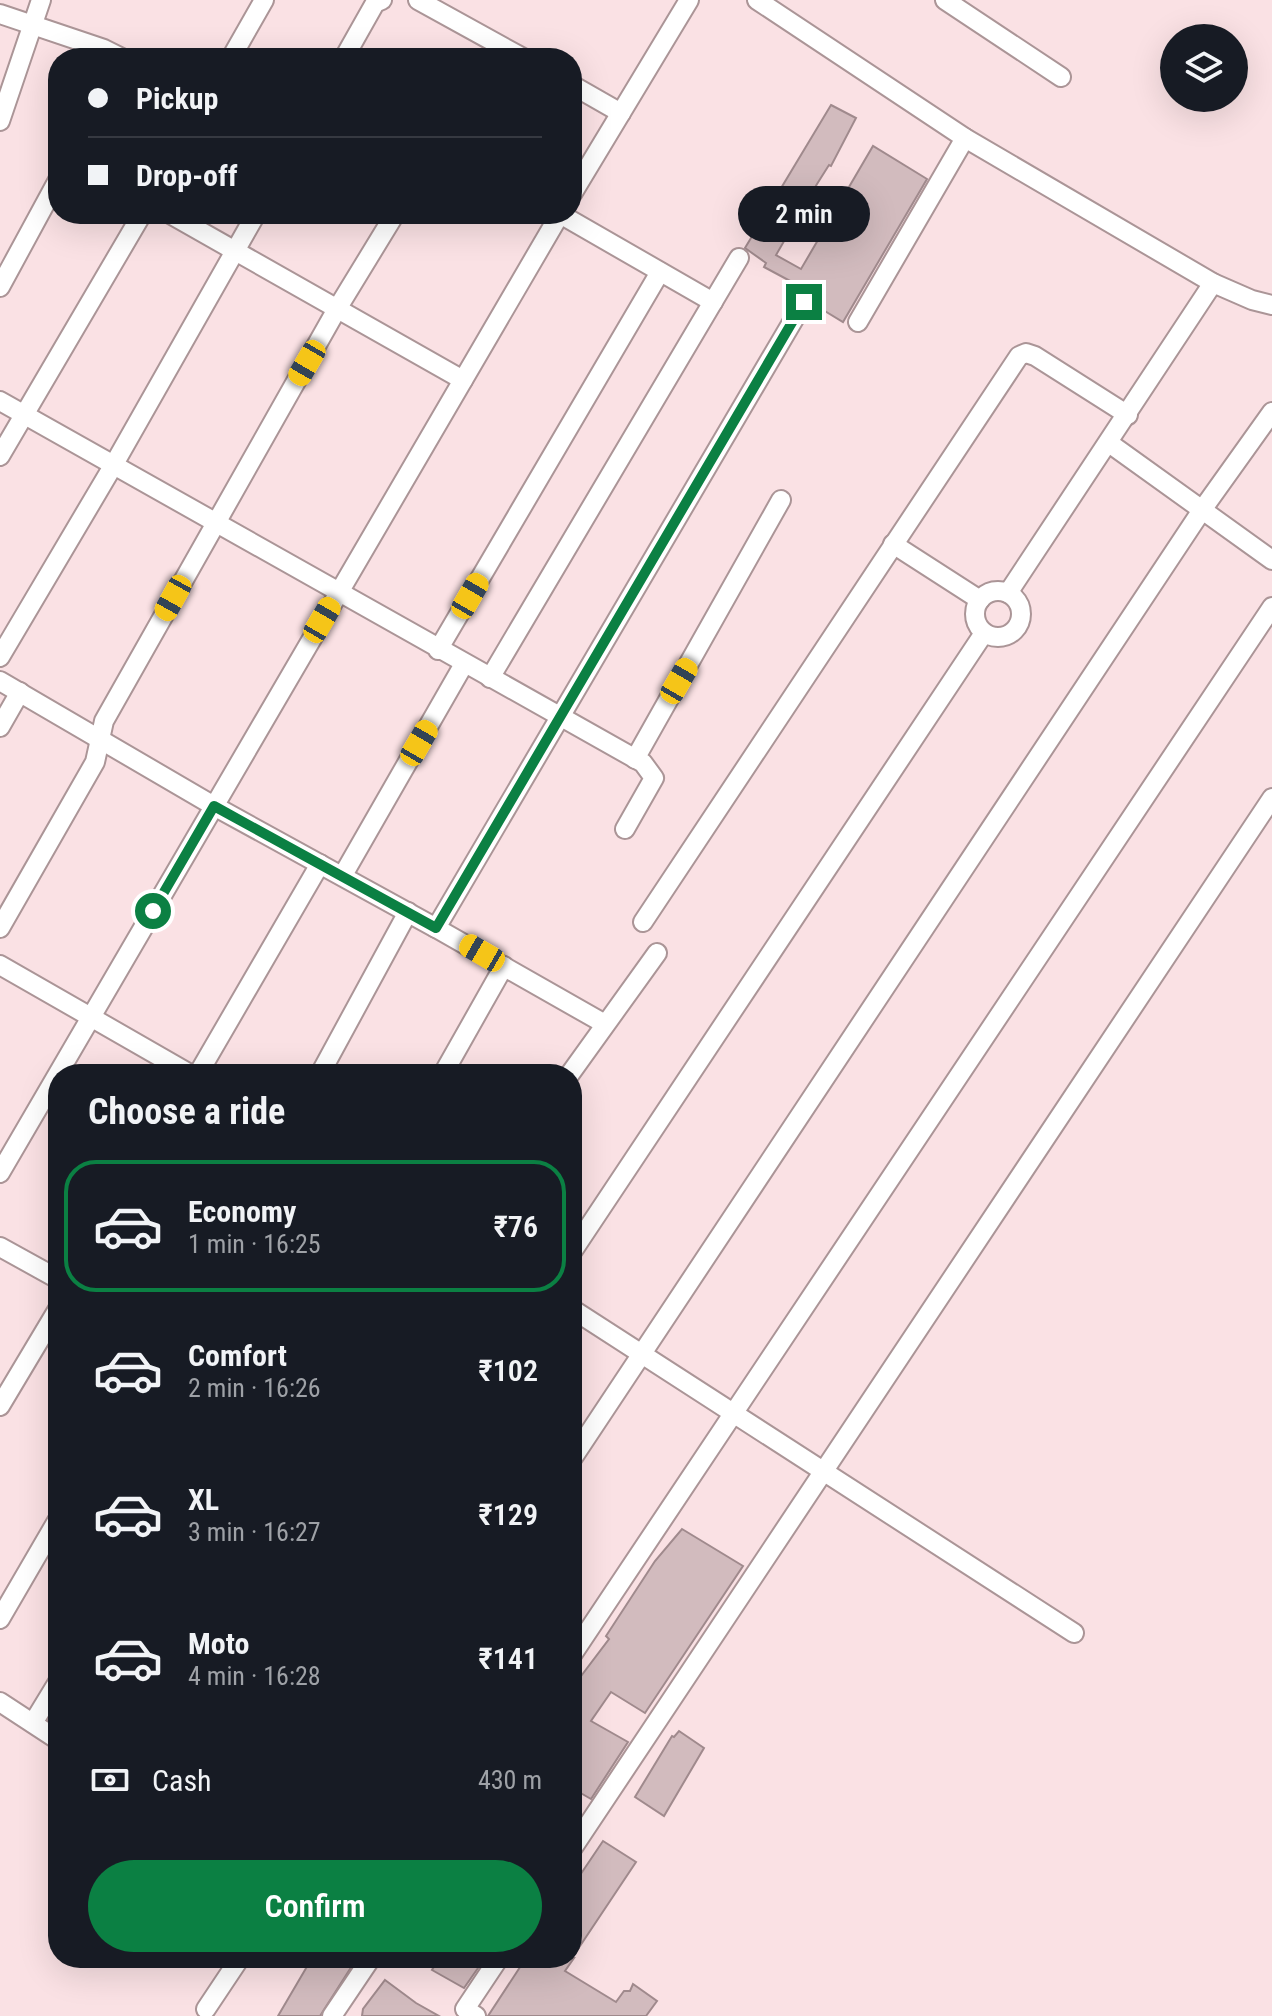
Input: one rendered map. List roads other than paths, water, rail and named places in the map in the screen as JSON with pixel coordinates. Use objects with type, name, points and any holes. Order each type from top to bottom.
[{"type":"street","points":[[0,121],[41,0]]},
{"type":"street","points":[[237,48],[264,0]]},
{"type":"street","points":[[350,48],[375,3],[382,0]]},
{"type":"street","points":[[418,0],[490,48]]},
{"type":"street","points":[[582,177],[689,0]]},
{"type":"street","points":[[757,0],[965,138],[1213,283],[1272,305]]},
{"type":"street","points":[[945,0],[1061,77]]},
{"type":"street","points":[[0,14],[96,48]]},
{"type":"street","points":[[582,91],[621,113]]},
{"type":"street","points":[[858,322],[965,138]]},
{"type":"street","points":[[0,287],[48,198]]},
{"type":"street","points":[[0,456],[136,224]]},
{"type":"street","points":[[188,224],[463,380]]},
{"type":"street","points":[[0,657],[250,224]]},
{"type":"street","points":[[0,928],[95,762],[104,721],[337,309],[389,224]]},
{"type":"street","points":[[64,1064],[554,224]]},
{"type":"street","points":[[577,224],[713,302]]},
{"type":"street","points":[[490,678],[739,258]]},
{"type":"street","points":[[438,650],[660,272]]},
{"type":"street","points":[[1008,593],[1213,283]]},
{"type":"street","points":[[436,928],[804,302]]},
{"type":"street","points":[[643,922],[1019,356],[1026,353],[1035,356],[1128,415]]},
{"type":"street","points":[[0,401],[635,759],[651,770],[654,778],[625,829]]},
{"type":"street","points":[[582,1444],[1202,510],[1272,412]]},
{"type":"street","points":[[1109,443],[1272,560]]},
{"type":"street","points":[[635,759],[781,500]]},
{"type":"street","points":[[893,544],[980,600]]},
{"type":"street","points":[[992,592],[1008,593],[1022,612],[1018,627],[998,638],[984,633],[976,621],[980,600],[992,592]]},
{"type":"street","points":[[582,1640],[1272,607]]},
{"type":"street","points":[[582,1237],[984,633]]},
{"type":"street","points":[[343,875],[464,664]]},
{"type":"street","points":[[0,681],[214,806],[343,875],[605,1024]]},
{"type":"street","points":[[0,727],[20,692]]},
{"type":"street","points":[[582,1834],[1272,798]]},
{"type":"street","points":[[204,1064],[320,864]]},
{"type":"street","points":[[325,1064],[408,912]]},
{"type":"street","points":[[577,1064],[657,953]]},
{"type":"street","points":[[0,965],[173,1064]]},
{"type":"street","points":[[449,1064],[504,966]]},
{"type":"street","points":[[0,1173],[48,1091]]},
{"type":"street","points":[[0,1247],[48,1273]]},
{"type":"street","points":[[582,1316],[1074,1633]]},
{"type":"street","points":[[0,1406],[48,1326]]},
{"type":"street","points":[[0,1619],[48,1536]]},
{"type":"street","points":[[33,1723],[48,1698]]},
{"type":"street","points":[[0,1702],[48,1733]]},
{"type":"street","points":[[206,2009],[233,1968]]},
{"type":"street","points":[[332,2016],[364,1968]]},
{"type":"street","points":[[476,2016],[465,2009],[492,1968]]}]
